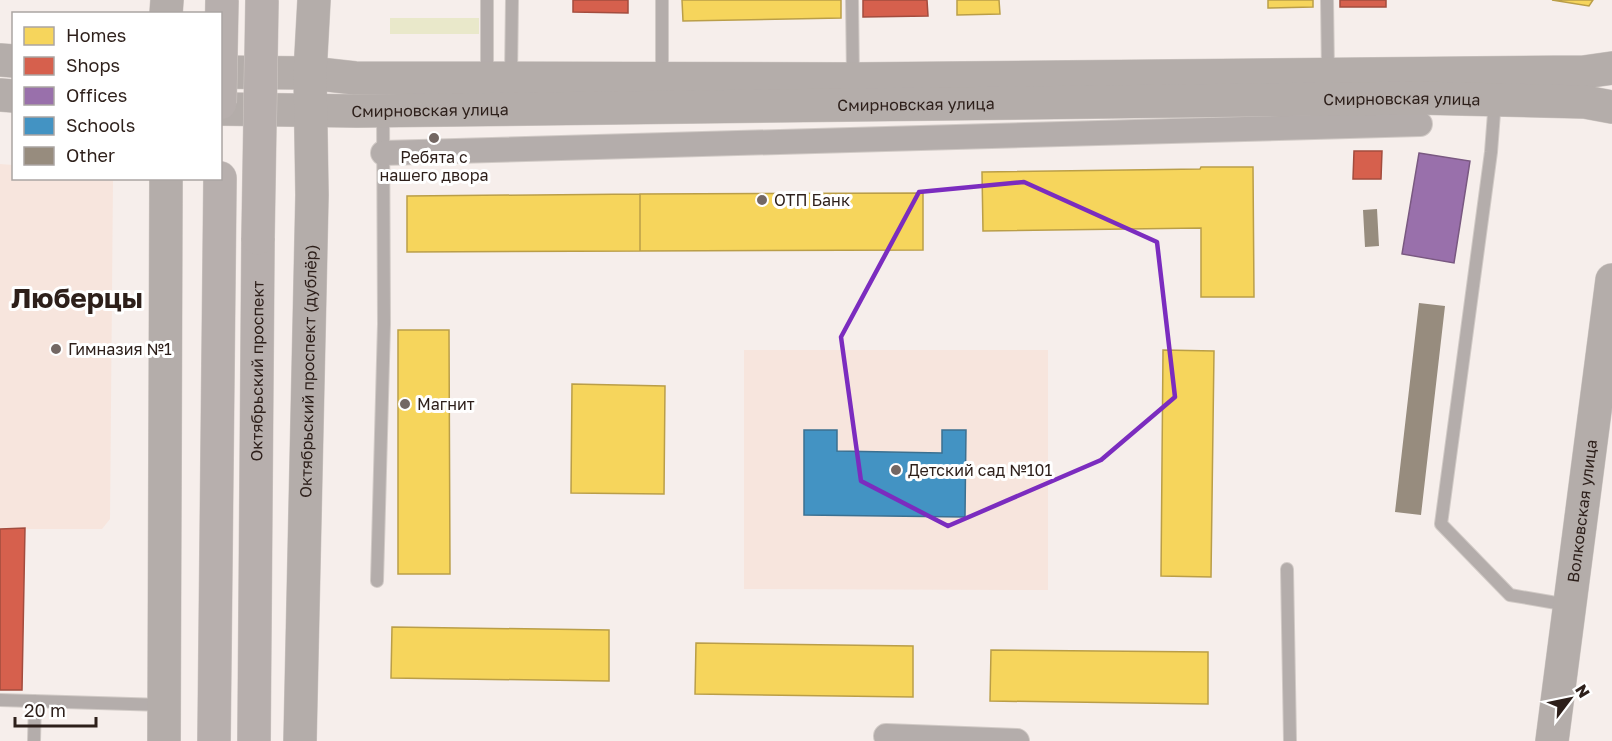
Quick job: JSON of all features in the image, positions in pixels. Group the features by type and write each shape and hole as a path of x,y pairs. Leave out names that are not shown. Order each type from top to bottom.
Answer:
{"main road":[{"name":"Октябрьский проспект","path":"254,741 262,0"},
{"name":"Октябрьский проспект (дублёр)","path":"300,741 312,195 311,59 314,0"},
{"name":"Смирновская улица","path":"222,72 311,59 430,78 853,79 1584,72 1612,68"},
{"path":"1612,73 1608,83 1612,105"},
{"name":"Смирновская улица","path":"222,109 383,110 1495,99 1612,105"},
{"path":"164,741 166,180"},
{"path":"214,741 220,180"},
{"name":"Волковская улица","path":"1552,741 1608,333 1612,280"}],"street":[{"path":"383,153 1420,124"},
{"path":"886,738 1017,741"}],"lane":[{"path":"487,0 499,78"},
{"path":"499,78 512,0"},
{"path":"662,0 662,79"},
{"path":"852,0 853,79"},
{"path":"1327,0 1328,74"},
{"path":"1495,99 1491,152 1441,524 1510,595 1570,606"},
{"path":"377,580 384,324 383,110"},
{"path":"1287,569 1290,741"},
{"path":"0,700 164,705"},
{"path":"34,741 35,701"}],"highlighted area":[{"path":"1024,182 1157,242 1175,397 1101,460 948,526 861,481 841,337 919,192"}],"shaded area":[{"name":"Гимназия №1","path":"0,164 12,165 12,180 113,180 110,519 102,529 0,529"},
{"name":"Детский сад №101","path":"744,350 1048,350 1048,590 744,589"}],"green space":[{"path":"390,18 479,18 479,34 390,34"}],"building: Homes":[{"path":"682,0 841,0 841,18 683,21"},
{"path":"957,0 999,0 1000,14 957,15"},
{"path":"1268,0 1313,0 1313,7 1268,8"},
{"path":"1552,0 1593,0 1589,6"},
{"path":"1201,167 1253,167 1254,297 1201,297 1201,228 983,231 982,172 1200,169"},
{"path":"923,193 923,250 640,251 640,194"},
{"path":"640,194 640,251 407,252 407,196"},
{"path":"398,330 449,330 450,574 398,574"},
{"path":"1163,350 1214,351 1211,577 1161,576"},
{"path":"572,384 665,386 664,494 571,493"},
{"path":"392,627 609,630 609,681 391,678"},
{"path":"696,643 913,646 913,697 695,694"},
{"path":"991,650 1208,652 1208,704 990,701"}],"building: Shops":[{"path":"573,0 628,0 628,13 573,12"},
{"path":"863,0 927,0 928,16 863,17"},
{"path":"1340,0 1386,0 1386,7 1340,7"},
{"path":"1354,151 1382,151 1381,179 1353,179"},
{"path":"25,528 22,690 0,690 0,529"}],"building: Offices":[{"path":"1419,153 1470,161 1454,263 1402,254"}],"building: Schools":[{"path":"804,430 837,430 837,451 942,453 942,430 966,430 965,517 804,515"}],"building: Other":[{"path":"1377,209 1379,246 1365,247 1363,210"},
{"path":"1419,303 1445,306 1421,515 1395,512"}],"place":[{"name":"Ребята с нашего двора","path":"434,138"},
{"name":"ОТП Банк","path":"762,200"},
{"name":"Гимназия №1","path":"56,349"},
{"name":"Магнит","path":"405,404"},
{"name":"Детский сад №101","path":"896,470"}],"district":[{"name":"Люберцы","path":"77,297"}]}
